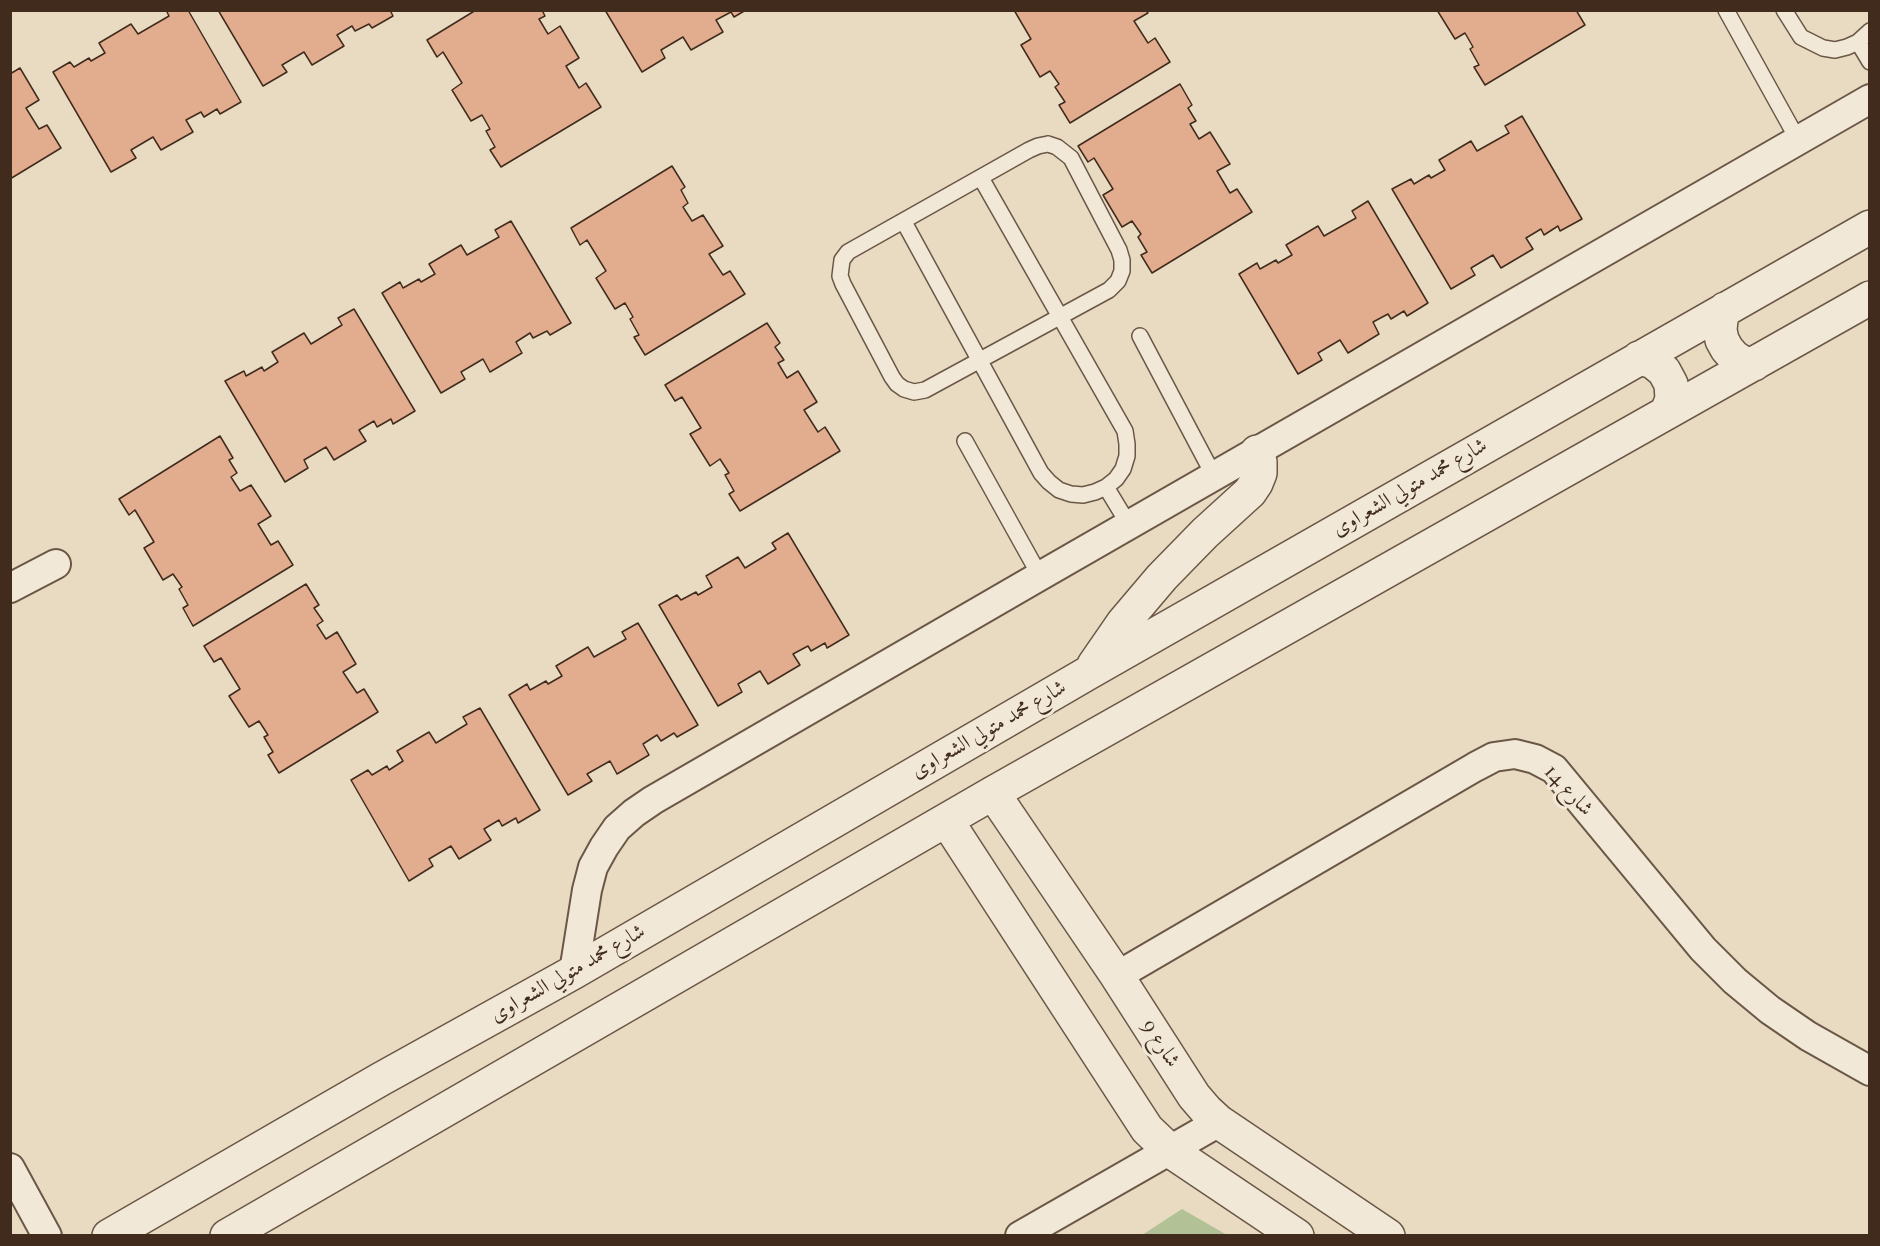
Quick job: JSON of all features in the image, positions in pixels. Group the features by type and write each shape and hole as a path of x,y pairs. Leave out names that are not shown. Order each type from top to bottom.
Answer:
{"street":[{"path":"574,972 587,890 593,867 617,828 634,813 673,788 1869,99"},
{"name":"شارع محمد متولي الشعراوى","path":"109,1236 381,1079 574,972 1088,673 1869,227"},
{"path":"227,1236 993,794 1869,298"},
{"path":"1725,309 1720,330 1726,349 1743,363 1754,364"},
{"path":"1639,358 1653,362 1664,371 1671,384 1672,399 1667,412"},
{"path":"1088,673 1123,623 1162,577 1204,532 1250,492 1260,473 1257,452"},
{"path":"10,588 56,564"},
{"name":"شارع 14","path":"1117,976 1475,767 1494,757 1515,754 1535,759 1554,769 1703,949 1735,981 1770,1010 1808,1036 1869,1071"},
{"name":"شارع 9","path":"993,794 1117,976 1194,1096 1206,1110 1219,1122 1388,1236"},
{"path":"947,821 1138,1116 1158,1140 1169,1150 1297,1236"},
{"path":"1020,1236 1219,1122"},
{"path":"10,1168 47,1236"}],"lane":[{"path":"1726,10 1798,140"},
{"path":"1784,10 1793,28 1801,37 1823,48 1835,50 1847,47 1858,42 1869,31"},
{"path":"1858,42 1869,62"},
{"path":"1048,144 1065,152 1071,158 1119,250 1122,271 1118,281 1109,290 980,361 925,390 914,392 904,389 892,377 843,284 840,276 842,260 848,252 981,178 1038,146 1048,144"},
{"path":"904,222 1041,473 1059,490 1083,495 1106,487 1119,474 1127,456 1128,444 1125,431 981,178"},
{"path":"1140,336 1214,476"},
{"path":"965,441 1040,576"},
{"path":"1106,487 1129,525"}],"green space":[{"path":"1182,1209 1227,1235 1142,1235"}],"building":[{"path":"166,10 188,10 241,102 220,114 217,109 204,117 201,112 186,120 193,132 161,150 153,137 131,150 136,158 111,172 53,72 70,62 74,67 89,58 91,61 105,53 99,43 131,24 138,34 169,16"},
{"path":"218,10 390,10 393,16 372,28 369,24 355,31 352,26 337,35 344,46 312,65 304,52 282,65 287,72 263,86"},
{"path":"476,10 542,10 545,16 539,19 548,34 560,26 579,58 566,66 579,88 586,83 601,107 501,167 490,150 495,147 486,131 490,129 482,115 471,121 452,90 462,83 443,52 437,57 427,40"},
{"path":"605,10 746,10 734,17 731,12 716,20 723,32 691,50 683,37 661,50 665,58 642,72"},
{"path":"1014,10 1146,10 1148,13 1134,21 1148,43 1155,38 1170,62 1070,123 1059,105 1065,102 1055,87 1059,84 1050,71 1040,77 1021,45 1031,39"},
{"path":"1437,10 1576,10 1585,25 1485,85 1474,67 1479,65 1470,49 1473,47 1465,33 1455,39"},
{"path":"20,68 39,100 26,108 39,129 47,125 61,148 10,179 10,74"},
{"path":"1180,84 1192,105 1188,108 1196,121 1190,124 1199,139 1210,132 1230,164 1217,171 1230,193 1237,189 1252,212 1152,273 1141,255 1147,252 1138,237 1141,234 1132,221 1122,227 1103,195 1113,189 1094,158 1088,162 1078,146"},
{"path":"1522,116 1582,219 1560,231 1558,226 1544,235 1541,229 1526,238 1533,249 1501,268 1493,255 1471,268 1475,275 1451,289 1392,189 1411,179 1414,184 1429,175 1431,178 1445,170 1439,160 1471,141 1477,151 1509,133 1505,126"},
{"path":"672,166 685,187 681,190 688,203 683,207 692,221 703,215 723,246 709,254 723,275 730,271 745,294 645,355 634,337 639,335 630,319 633,317 625,303 615,309 596,278 606,271 587,240 580,245 571,228"},
{"path":"1368,201 1428,303 1407,316 1404,311 1391,319 1388,314 1373,322 1379,334 1348,353 1340,340 1318,353 1322,360 1298,374 1239,274 1257,263 1260,269 1276,260 1278,263 1292,255 1286,245 1318,226 1324,236 1356,218 1352,211"},
{"path":"511,221 571,323 550,335 547,331 533,338 530,333 516,342 522,353 490,372 483,359 461,372 465,379 441,393 382,293 400,282 403,288 419,279 421,282 435,274 429,264 461,245 467,255 499,237 495,230"},
{"path":"354,309 415,411 393,424 391,419 377,427 374,421 359,430 366,441 334,460 326,447 304,460 308,468 285,482 225,381 244,371 246,376 262,367 264,371 278,362 272,352 304,333 311,344 342,325 338,318"},
{"path":"767,323 780,343 775,347 784,360 778,363 787,378 798,371 817,402 804,410 818,432 825,427 840,451 740,511 729,494 734,491 725,475 729,473 720,459 710,466 690,434 701,428 682,397 675,401 665,385"},
{"path":"220,436 233,458 229,460 237,473 231,477 240,491 251,485 271,516 258,524 271,545 278,541 293,565 193,626 183,608 188,605 179,589 182,587 173,574 163,580 144,548 154,542 135,510 129,515 119,499"},
{"path":"788,533 849,635 827,648 825,643 811,651 808,646 793,654 800,665 768,684 760,671 738,684 742,692 718,706 659,605 677,595 681,600 696,592 698,595 712,587 706,576 738,557 745,568 776,549 772,543"},
{"path":"306,584 319,605 314,608 323,621 317,625 326,639 337,632 356,664 343,672 357,693 364,689 378,712 279,773 268,755 273,752 264,737 268,735 259,721 249,727 229,696 240,689 221,658 214,662 204,646"},
{"path":"638,623 698,725 677,737 674,733 661,741 657,735 643,744 649,755 617,774 610,761 587,774 592,781 568,795 509,695 527,684 530,690 546,681 548,684 562,676 556,666 588,647 594,657 626,639 622,632"},
{"path":"480,708 540,810 518,823 516,818 502,826 499,820 484,829 491,840 459,859 451,846 429,859 433,866 409,881 351,780 368,770 372,775 387,766 389,770 403,761 397,751 429,732 436,743 467,724 463,717"}]}
